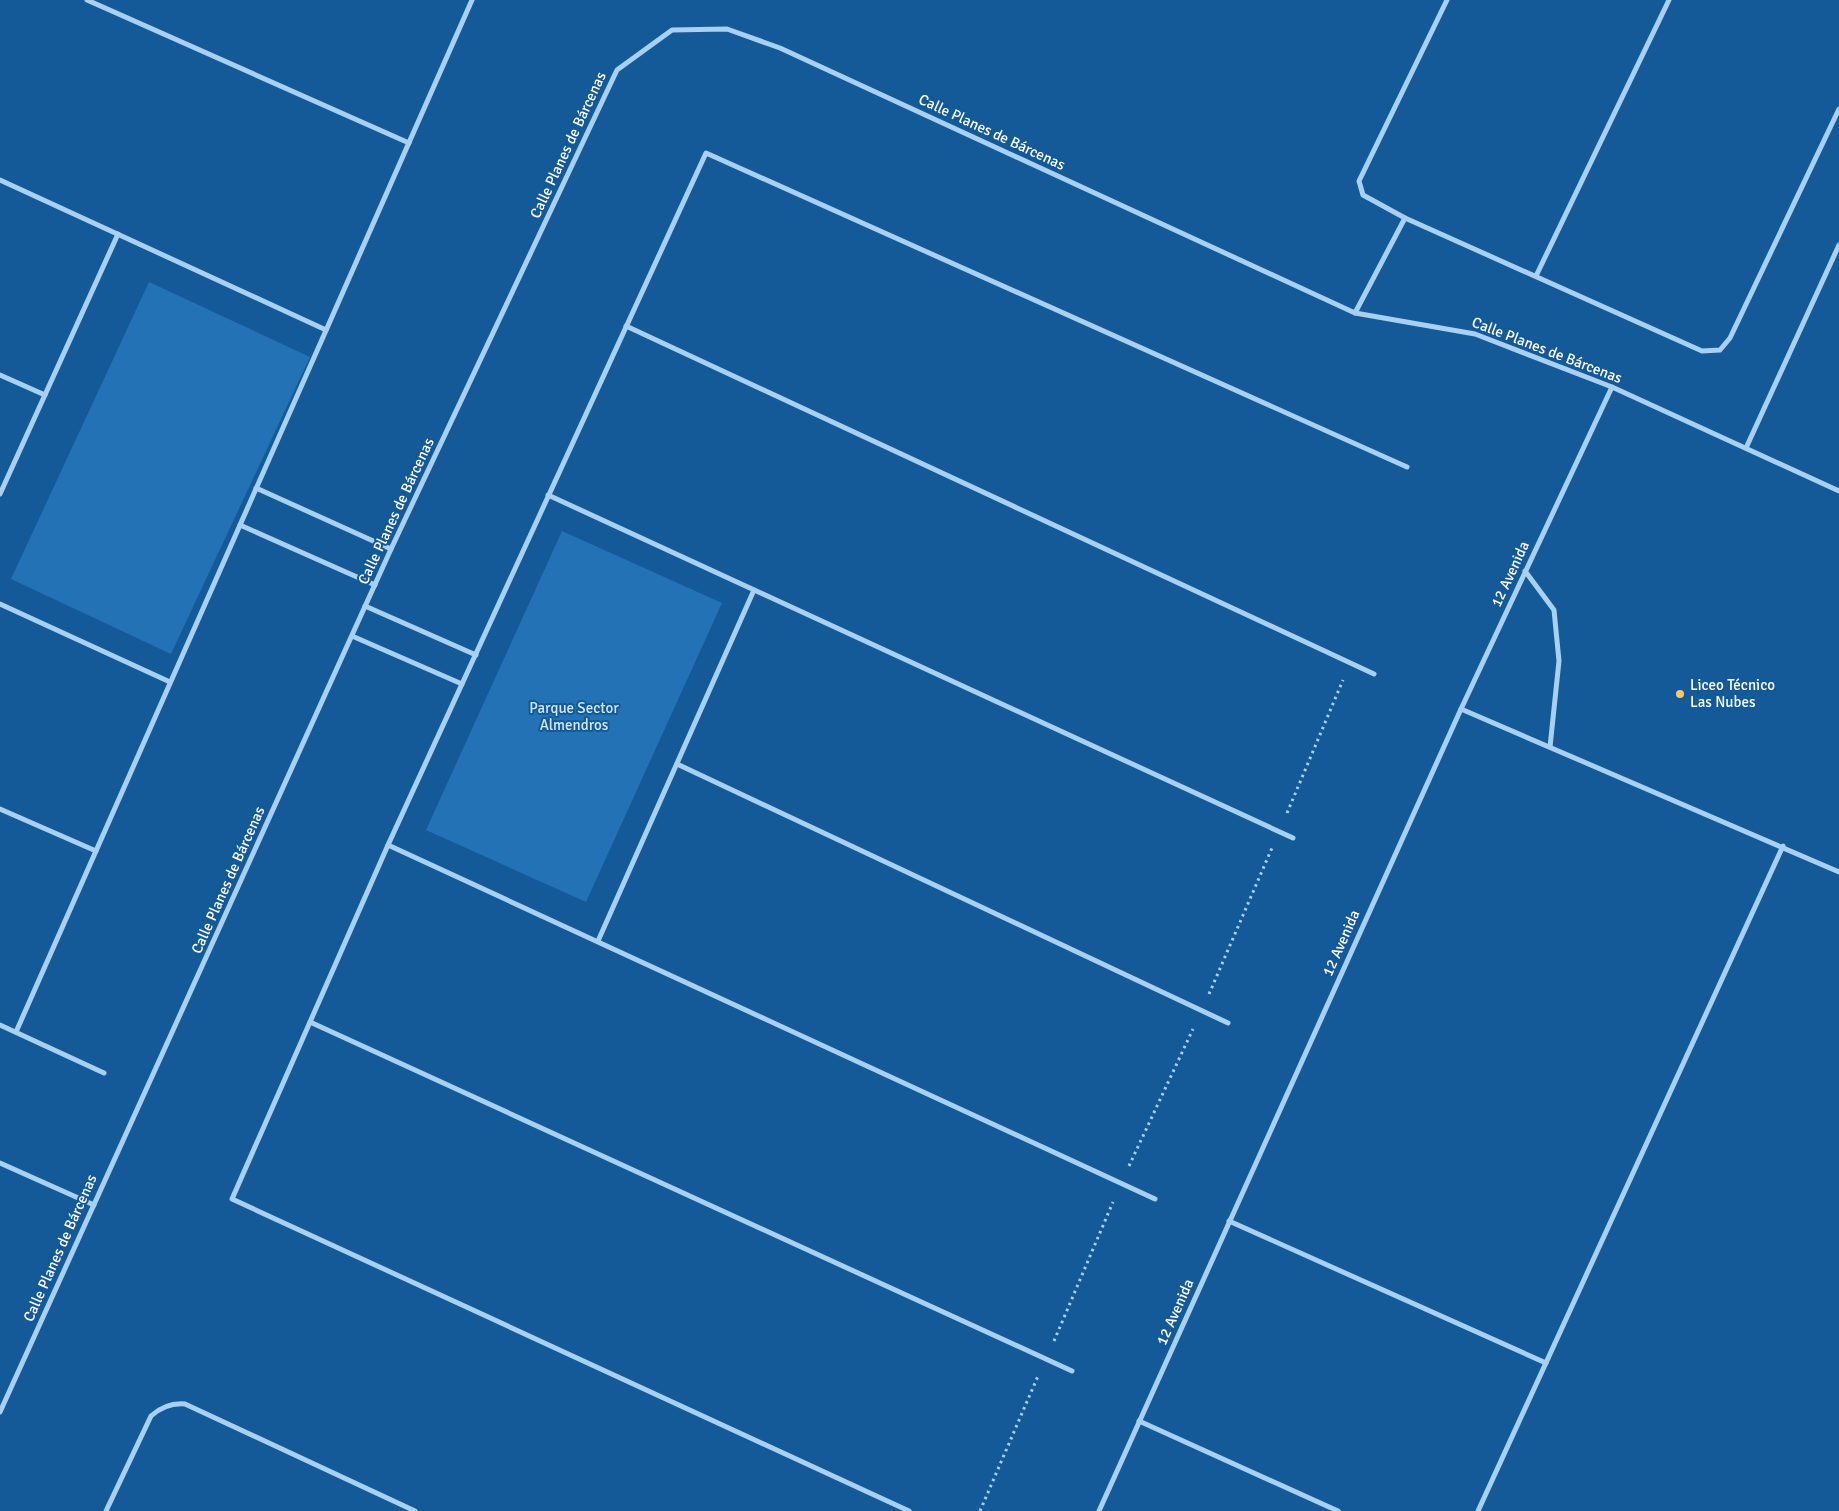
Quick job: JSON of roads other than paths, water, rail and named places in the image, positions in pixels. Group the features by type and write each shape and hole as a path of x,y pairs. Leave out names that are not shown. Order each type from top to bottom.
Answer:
{"street":[{"path":"87,0 409,143"},
{"path":"16,1032 472,0"},
{"path":"1447,0 1359,181 1363,195 1405,218 1702,351 1720,350 1730,338 1839,109"},
{"path":"1536,276 1668,0"},
{"name":"Calle Planes de Bárcenas","path":"0,1412 391,549 617,70 672,30 727,29 780,48 1355,313 1474,334 1612,387 1839,491"},
{"path":"909,1511 232,1199 388,845 706,153 1407,467"},
{"path":"0,180 326,330"},
{"path":"1355,313 1405,218"},
{"path":"0,494 118,234"},
{"path":"1746,448 1839,245"},
{"path":"626,326 1374,674"},
{"path":"0,375 45,395"},
{"name":"12 Avenida","path":"1099,1511 1461,709 1612,387"},
{"path":"256,488 391,549"},
{"path":"548,495 1293,838"},
{"path":"240,525 375,586"},
{"path":"1526,571 1554,610 1559,661 1550,747"},
{"path":"598,941 754,590"},
{"path":"0,604 170,682"},
{"path":"365,606 476,655"},
{"path":"352,636 462,684"},
{"path":"1461,709 1783,846 1839,872"},
{"path":"677,764 1228,1023"},
{"path":"0,809 96,851"},
{"path":"388,845 1156,1199"},
{"path":"1478,1511 1783,846"},
{"path":"310,1022 1072,1371"},
{"path":"0,1025 104,1073"},
{"path":"0,1163 94,1205"},
{"path":"1229,1221 1546,1363"},
{"path":"106,1511 151,1416 163,1407 178,1404 185,1404 415,1511"},
{"path":"1139,1421 1338,1511"}],"place":[{"name":"Liceo Técnico Las Nubes","path":"1680,694"}],"park label":[{"name":"Parque Sector Almendros","path":"574,716"}]}
